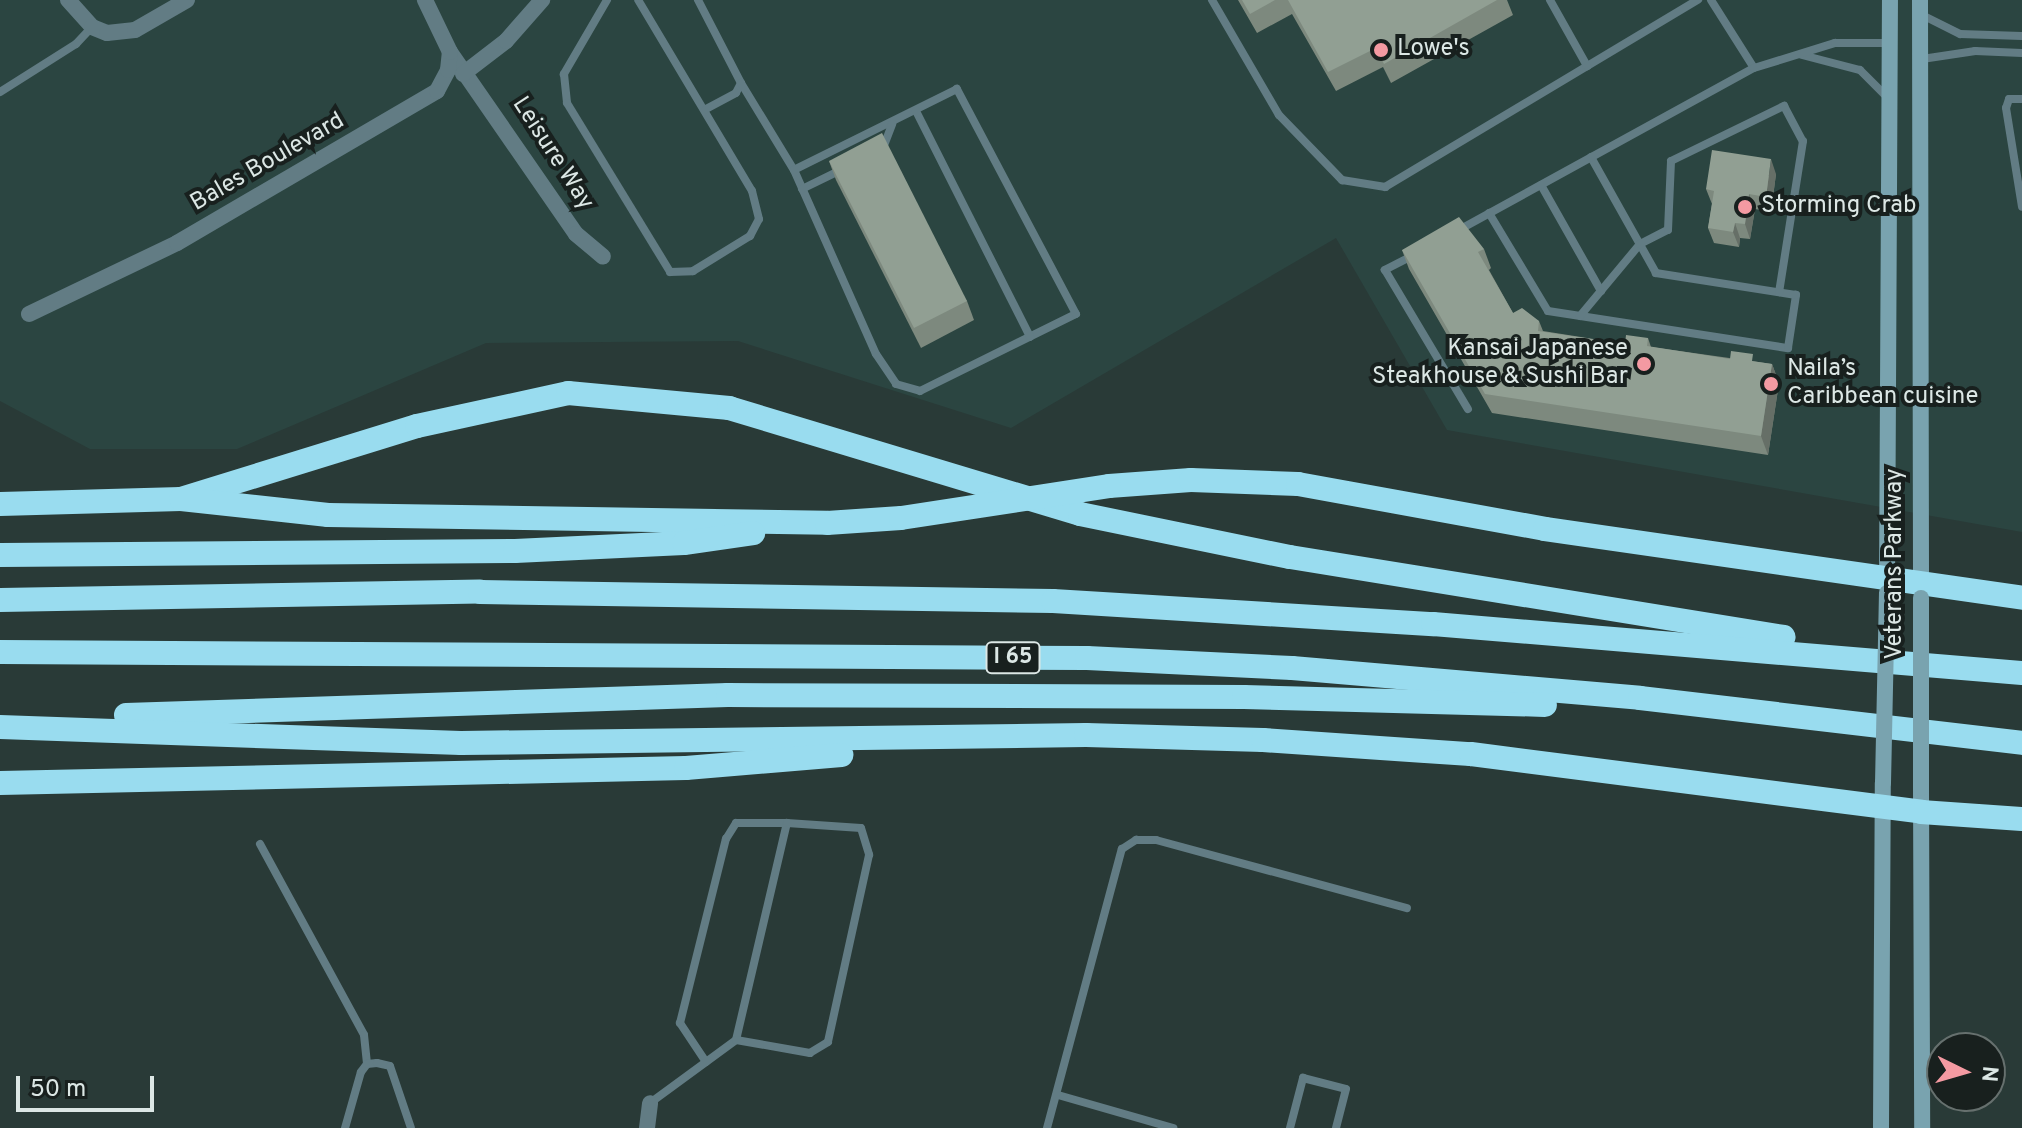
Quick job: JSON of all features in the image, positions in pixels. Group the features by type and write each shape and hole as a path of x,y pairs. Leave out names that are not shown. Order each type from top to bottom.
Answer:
{"highway":[{"path":"181,499 417,426 568,393 700,405 729,408 1080,514 1290,557 1971,668"},
{"path":"0,555 515,551 684,543 827,523 901,518 1109,486 1191,480 1298,484 1545,529 1887,585 2022,598"},
{"path":"0,504 181,499 328,515 827,523"},
{"path":"0,600 480,592 1053,601 1433,624 2022,673"},
{"name":"I 65","path":"0,652 1087,658 1292,668 1740,710 2022,743"},
{"path":"0,719 728,695 1244,697 1740,710"},
{"path":"0,727 461,743 1086,735 1471,754 1884,795 2022,819"},
{"path":"0,783 686,768 1086,735"}],"main road":[{"name":"Veterans Parkway","path":"1881,1128 1890,0"},
{"name":"Veterans Parkway","path":"1920,7 1922,1128"}],"street":[{"path":"68,0 92,27 107,33 135,30 187,0"},
{"path":"425,0 450,52"},
{"path":"463,74 506,41 542,0"},
{"name":"Leisure Way","path":"450,52 463,74 492,106 576,234 603,257"},
{"name":"Bales Boulevard","path":"29,314 177,243 403,113 437,91 448,70 450,52"},
{"path":"647,1128 650,1103"}],"lane":[{"path":"607,0 564,74 567,103 670,272 693,271 750,236 759,219 752,191 706,109 638,0"},
{"path":"698,0 741,83 794,170 876,354 896,384 920,391 1076,314 957,89 892,124 794,170"},
{"path":"1212,0 1279,115 1342,180 1385,187 1698,0"},
{"path":"1550,0 1587,66"},
{"path":"1711,0 1754,68"},
{"path":"1920,7 1960,34 2022,36"},
{"path":"0,92 76,44 92,27"},
{"path":"1450,235 1754,68 1835,43 1890,43"},
{"path":"1922,59 1975,51 2022,53"},
{"path":"1801,55 1860,70 1891,102"},
{"path":"706,109 736,93 741,83"},
{"path":"2022,99 2009,99 2006,108 2022,207"},
{"path":"1580,316 1640,244 1668,230 1671,161 1784,106 1803,141 1779,292"},
{"path":"916,111 1030,337"},
{"path":"868,156 888,145 892,124"},
{"path":"1489,213 1548,311 1788,348 1796,295 1656,273 1591,157"},
{"path":"802,189 851,165"},
{"path":"1541,185 1601,291"},
{"path":"1424,249 1385,270 1468,409"},
{"path":"706,1062 680,1023 726,839 736,823 861,828 869,855 828,1042 810,1053 736,1040"},
{"path":"650,1103 736,1040 787,823"},
{"path":"1047,1128 1122,849 1136,840 1156,840 1407,908"},
{"path":"260,844 364,1035 367,1064 345,1128"},
{"path":"367,1064 390,1066 411,1128"},
{"path":"1290,1128 1303,1078 1346,1089 1336,1128"},
{"path":"1058,1095 1173,1128"}],"shaded area":[{"path":"0,0 2022,0 2022,532 1447,430 1336,238 1011,428 738,341 486,343 237,449 90,449 0,401"}],"building":[{"path":"1242,0 1275,0 1250,14"},
{"name":"Lowe's","path":"1288,0 1497,0 1384,64 1376,48 1328,72"},
{"path":"882,133 967,301 914,328 829,161"},
{"name":"Storming Crab","path":"1712,150 1771,159 1766,197 1749,194 1745,224 1735,223 1733,232 1708,228 1714,191 1706,189"},
{"path":"1459,217 1484,249 1478,252 1513,313 1522,308 1539,321 1538,331 1625,344 1626,335 1648,338 1647,346 1730,359 1731,351 1753,354 1752,361 1772,364 1761,436 1485,394 1402,250"}],"place":[{"name":"Lowe's","path":"1381,50"},
{"name":"Storming Crab","path":"1745,207"},
{"name":"Kansai Japanese Steakhouse & Sushi Bar","path":"1644,364"},
{"name":"Naila’s Caribbean cuisine","path":"1771,384"}]}
